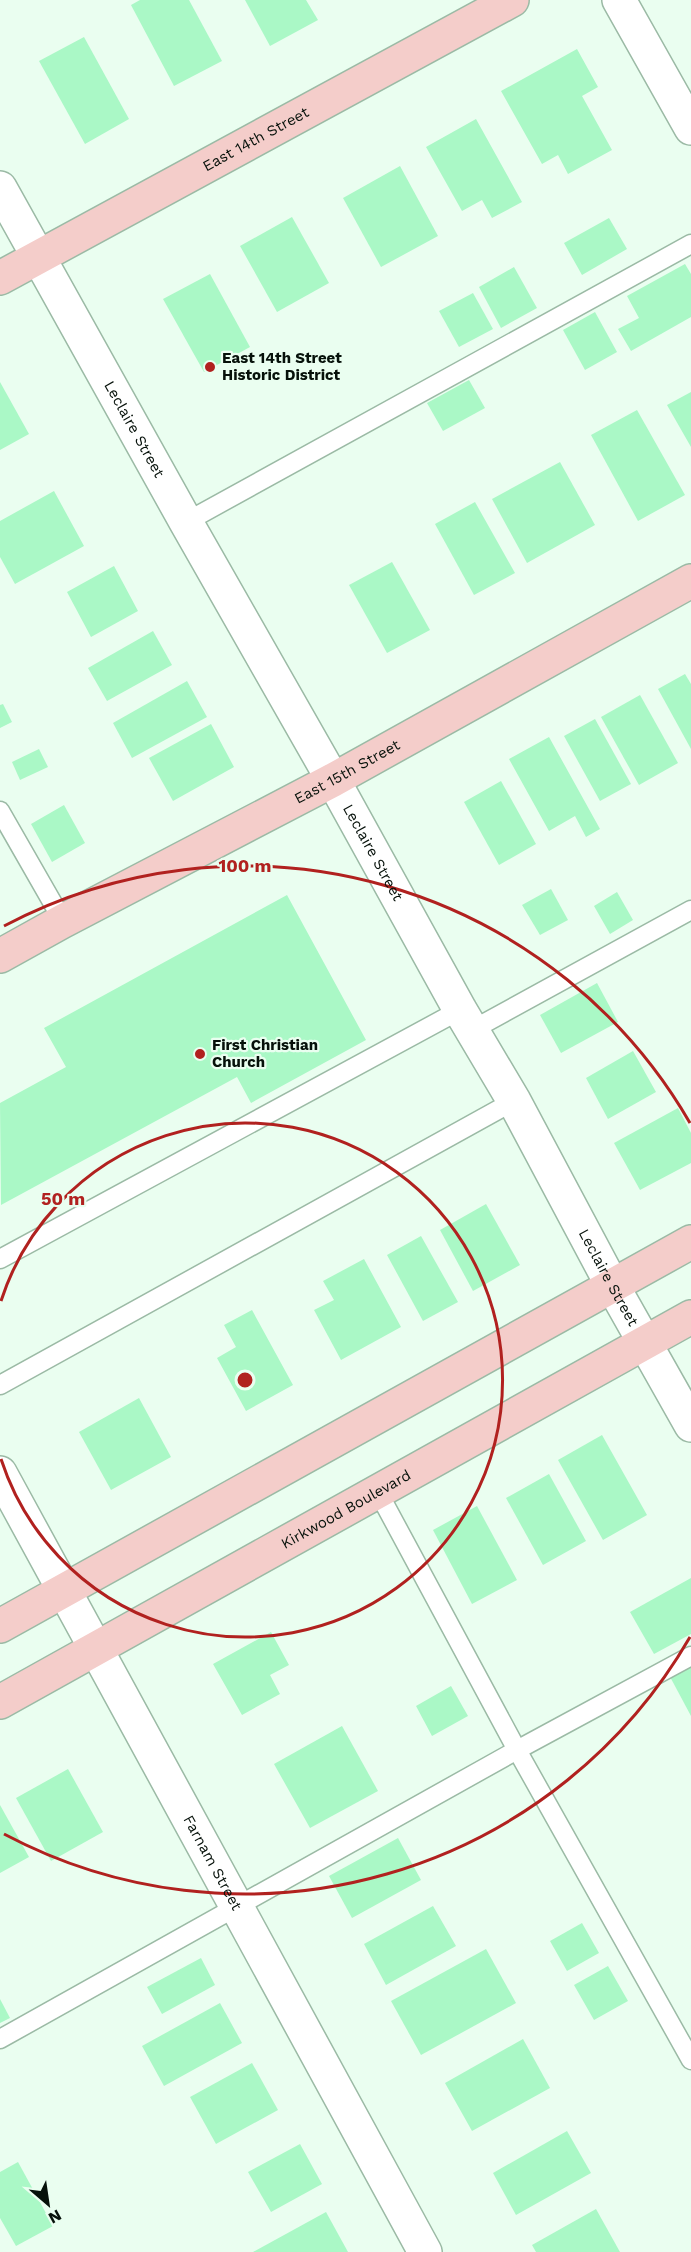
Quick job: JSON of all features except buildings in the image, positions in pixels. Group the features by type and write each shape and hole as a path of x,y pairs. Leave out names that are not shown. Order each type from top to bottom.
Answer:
{"street":[{"name":"East 14th Street","path":"0,278 512,0"},
{"path":"619,0 691,128"},
{"name":"Leclaire Street","path":"0,188 466,1020 514,1101 612,1285 691,1425"},
{"name":"East 15th Street","path":"0,956 333,780 691,581"},
{"path":"0,1626 691,1242"},
{"name":"Kirkwood Boulevard","path":"0,1702 691,1317"},
{"name":"Farnam Street","path":"0,1473 425,2252"}],"lane":[{"path":"186,522 691,244"},
{"path":"0,811 63,921"},
{"path":"0,1259 466,1020 691,909"},
{"path":"0,1385 514,1101"},
{"path":"378,1492 517,1750 691,2060"},
{"path":"0,2039 517,1750 691,1656"}],"place":[{"name":"East 14th Street Historic District","path":"210,367"},
{"name":"First Christian Church","path":"200,1054"}]}
